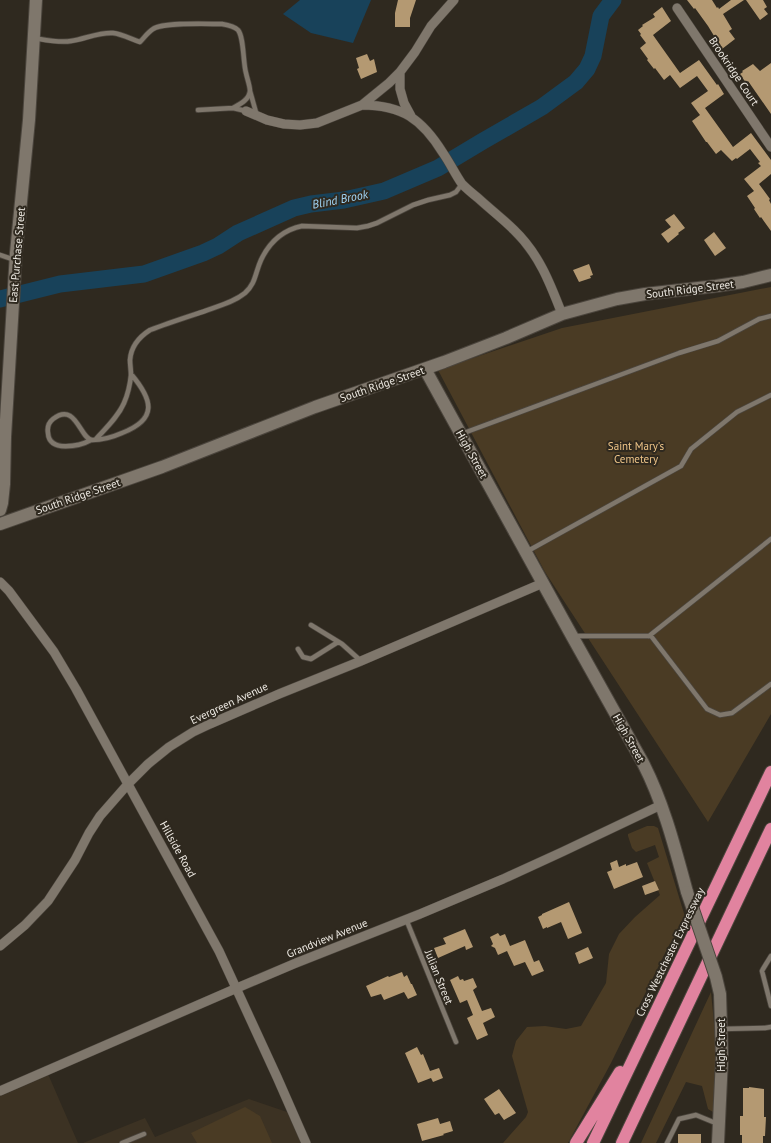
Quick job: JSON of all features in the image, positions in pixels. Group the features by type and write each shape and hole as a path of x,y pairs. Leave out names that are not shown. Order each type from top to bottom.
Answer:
{"highway":[{"name":"Cross Westchester Expressway","path":"593,1143 771,772"},
{"path":"622,1142 771,829"},
{"path":"576,1143 653,1018"}],"street":[{"name":"East Purchase Street","path":"0,510 4,484 15,260 29,120 36,0"},
{"path":"246,111 267,120 284,124 300,125 317,123 362,105 400,72 415,52 431,26 454,0"},
{"name":"Brookridge Court","path":"677,8 771,147"},
{"path":"400,72 400,89 404,102 411,116 431,135 462,184 516,231 528,245 542,265 562,314"},
{"path":"362,105 377,105 394,109 411,116"},
{"name":"South Ridge Street","path":"0,524 162,467 315,407 425,369 506,338 562,314 617,299 645,294 736,283 771,275"},
{"name":"High Street","path":"425,369 652,780 667,821 687,892 716,977 720,994 722,1058 718,1143"},
{"name":"Hillside Road","path":"0,582 9,591 54,652 76,689 220,951 306,1143"},
{"name":"Evergreen Avenue","path":"0,946 25,925 48,901 75,860 100,816 128,784 169,747 193,732 210,724 543,583"},
{"name":"Grandview Avenue","path":"2,1088 296,963 503,879 661,805"}],"lane":[{"path":"34,38 50,41 70,41 112,33 140,42 153,29 160,26 222,24 235,27 240,31 242,39 245,71 257,116"},
{"path":"233,108 241,104 247,98 250,90"},
{"path":"198,110 233,108 246,111"},
{"path":"131,374 136,379 148,401 149,411 147,417 133,429 103,439 93,439 87,437 72,417 62,415 57,416 48,426 48,436 51,442 57,446 65,447 87,442 93,439 114,419 121,409 128,394 131,374 130,360 134,345 143,335 159,326 240,297 254,282 261,260 270,245 288,230 310,226 357,228 368,226 413,205 428,200 450,196 456,192 462,184"},
{"path":"0,255 15,260"},
{"path":"461,434 679,353 718,341 759,318 771,316"},
{"path":"526,552 681,466 691,449 737,412 771,395"},
{"path":"648,636 771,539"},
{"path":"311,625 338,642 360,661"},
{"path":"572,636 652,636 707,709 720,715 732,713 771,684"},
{"path":"298,649 303,657 310,659 338,642"},
{"name":"Julian Street","path":"406,919 456,1042"},
{"path":"771,956 762,971 771,1006"},
{"path":"721,1029 771,1027"},
{"path":"667,1143 679,1119 696,1115 718,1124"},
{"path":"122,1143 144,1134"}],"shaded area":[{"path":"48,1074 78,1143 0,1143 0,1095"},
{"path":"249,1099 290,1113 303,1143 83,1143 145,1118 155,1137"}],"green space":[{"name":"Saint Mary's Cemetery","path":"771,287 771,714 708,822 545,572 438,370 562,328"},
{"path":"647,826 654,826 658,828 686,920 668,947 611,1063 568,1143 503,1143 526,1117 528,1112 512,1056 516,1041 527,1027 545,1026 566,1029 581,1026 606,983 609,954 619,934 635,917 660,895 647,863 659,857 655,845 636,852 632,848 628,836 628,834"},
{"path":"711,992 716,1044 713,1112 708,1109 702,1086 686,1082 656,1143 641,1143"},
{"path":"245,1107 260,1116 272,1143 197,1143 191,1133"}],"water":[{"path":"300,0 371,0 353,43 311,33 283,14"}],"building":[{"path":"398,0 416,0 410,18 410,27 395,27 395,13"},
{"path":"687,0 712,0 719,9 731,0 744,0 723,14 732,29 729,31 735,39 722,49 708,26"},
{"path":"746,0 763,0 767,7 764,9 768,14 760,20"},
{"path":"662,7 671,21 653,35 680,73 699,60 724,94 705,108 733,147 751,133 771,160 771,174 759,184 770,199 771,231 761,217 760,218 747,196 754,191 744,179 761,166 758,163 760,162 750,149 732,161 721,150 716,154 692,121 700,115 691,103 708,91 697,76 680,88 670,75 664,80 647,60 648,59 640,48 646,43 638,30 643,26 642,25 655,17 653,14"},
{"path":"367,54 370,61 374,59 377,72 361,79 357,69 359,68 356,58"},
{"path":"771,63 771,114 748,81 746,83 740,74 753,64 760,71"},
{"path":"674,214 685,228 668,243 661,234 671,227 665,220"},
{"path":"714,232 726,248 715,256 704,240"},
{"path":"589,264 593,275 590,276 591,278 579,282 573,270"},
{"path":"617,860 619,867 637,862 643,877 614,889 607,872 612,870 610,863"},
{"path":"655,881 659,890 645,895 642,886"},
{"path":"569,902 582,933 568,939 561,922 543,929 538,917"},
{"path":"465,929 473,947 466,950 465,946 438,958 434,948 446,944 443,938"},
{"path":"498,933 500,936 505,934 510,946 525,940 534,962 539,960 544,971 532,976 525,962 514,966 507,951 498,955 495,948 491,946 493,944 490,937"},
{"path":"588,947 593,958 579,964 575,953"},
{"path":"402,972 404,977 407,975 417,995 408,999 404,992 384,1000 381,994 371,997 366,986 388,976 389,977"},
{"path":"458,976 460,980 463,979 464,981 473,978 477,987 473,990 482,1011 491,1008 495,1017 483,1023 488,1035 477,1040 467,1018 473,1015 467,1000 460,1003 450,980"},
{"path":"417,1047 421,1055 423,1054 430,1071 439,1068 443,1078 433,1082 431,1078 418,1083 405,1053"},
{"path":"749,1087 764,1089 764,1117 766,1117 763,1143 742,1143 742,1135 740,1135 740,1116 743,1116 743,1088"},
{"path":"499,1089 516,1113 504,1120 499,1113 495,1115 484,1099"},
{"path":"438,1118 440,1124 450,1121 453,1131 422,1141 417,1124"},
{"path":"678,1134 701,1134 701,1143 678,1143"}],"waterway":[{"name":"Blind Brook","path":"0,299 60,284 144,274 203,253 218,246 238,233 294,208 311,204 344,200 384,191 438,168 542,107 576,82 587,69 593,56 601,16 613,0"}]}
